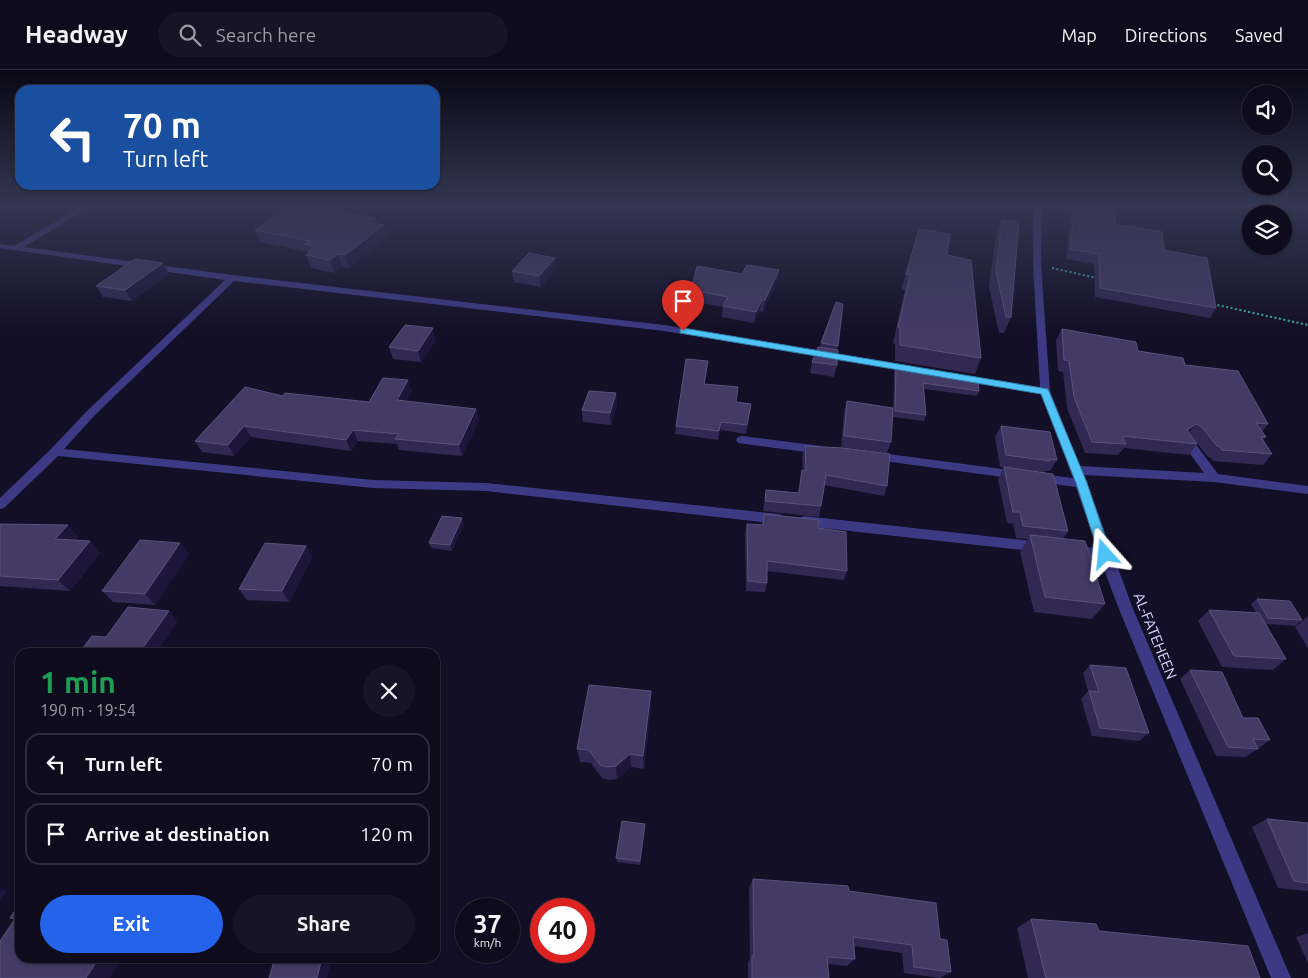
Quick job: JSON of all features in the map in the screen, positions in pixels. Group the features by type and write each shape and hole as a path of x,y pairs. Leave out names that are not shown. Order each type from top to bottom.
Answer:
{"street":[{"path":"11,247 232,278 664,328 918,370"},
{"name":"AL-FATEHEEN","path":"1037,247 1036,265 1045,392 1105,554 1280,978"},
{"path":"0,505 55,452 91,413 232,278"},
{"path":"957,377 1045,392"},
{"path":"742,440 829,451"},
{"path":"1187,441 1214,478"},
{"path":"55,452 373,484 486,487 1105,554"},
{"path":"858,455 1078,477 1214,478 1308,490"}],"path":[{"path":"1036,265 1105,280"},
{"path":"1212,304 1308,325"}],"building":[{"path":"313,247 355,247 345,255 338,254 330,260 306,255"},
{"path":"914,247 948,247 947,255 971,260 981,358 900,345 900,327 898,327 910,275 906,274"},
{"path":"999,247 1017,247 1011,317 1006,317 996,271"},
{"path":"1070,247 1164,247 1164,250 1207,258 1216,308 1100,288 1099,254 1070,249"},
{"path":"529,253 555,258 539,276 512,271"},
{"path":"135,259 163,263 125,290 96,286"},
{"path":"747,265 779,270 765,300 762,300 756,312 723,306 728,297 691,290 697,266 742,274"},
{"path":"836,302 843,304 838,346 821,343"},
{"path":"405,325 433,328 418,351 389,347"},
{"path":"1062,329 1136,342 1138,351 1183,358 1185,365 1238,371 1268,424 1256,423 1266,437 1261,437 1272,454 1222,450 1201,426 1196,424 1187,430 1197,444 1122,436 1126,444 1092,442 1074,397 1069,361 1064,360"},
{"path":"818,347 838,350 837,365 812,362"},
{"path":"686,359 708,361 704,384 738,387 736,402 751,404 747,425 721,422 719,431 676,426"},
{"path":"896,366 978,379 979,391 923,383 926,415 895,411"},
{"path":"383,378 408,380 397,400 476,409 459,445 395,439 399,434 353,430 346,440 244,426 228,445 195,441 245,387 283,396 285,393 369,402"},
{"path":"589,391 616,393 610,413 582,410"},
{"path":"847,401 893,408 891,442 844,436"},
{"path":"1001,426 1050,432 1057,460 1049,459 1050,461 1006,455"},
{"path":"805,446 843,448 890,454 887,486 826,475 821,506 765,501 766,490 799,493 802,470 806,471"},
{"path":"1004,467 1053,474 1068,531 1023,526 1020,512 1013,512"},
{"path":"764,514 819,520 818,528 846,532 847,571 767,561 767,583 748,581 747,524 763,525"},
{"path":"442,516 462,518 450,545 429,543"},
{"path":"0,524 68,525 55,539 90,541 58,580 0,576"},
{"path":"1030,535 1085,541 1105,604 1045,597"},
{"path":"140,540 180,543 145,594 102,591"},
{"path":"265,543 306,546 282,591 239,589"},
{"path":"1257,599 1290,601 1302,620 1268,618"},
{"path":"128,607 169,611 143,648 83,648 92,636 106,637"},
{"path":"1209,610 1259,613 1286,659 1234,656"},
{"path":"1090,665 1126,668 1149,733 1100,728 1089,691 1099,692"},
{"path":"1190,670 1222,672 1243,718 1258,718 1270,740 1253,739 1258,749 1228,747"},
{"path":"589,685 651,691 643,756 630,754 616,766 607,767 600,765 589,750 577,749"},
{"path":"1267,819 1308,823 1308,883 1294,881"},
{"path":"622,821 645,824 640,861 616,858"},
{"path":"753,879 848,886 849,891 936,903 940,939 947,940 951,972 914,967 912,945 853,937 855,959 827,957 829,978 752,978 752,956 754,956"},
{"path":"15,910 15,919 10,918"},
{"path":"15,919 15,963 96,963 86,978 0,978 0,941"},
{"path":"1031,919 1096,924 1099,931 1248,946 1260,978 1046,978"},
{"path":"274,963 321,963 317,978 269,978"}],"route":[{"path":"683,331 1045,392 1081,483 1105,554"}]}
